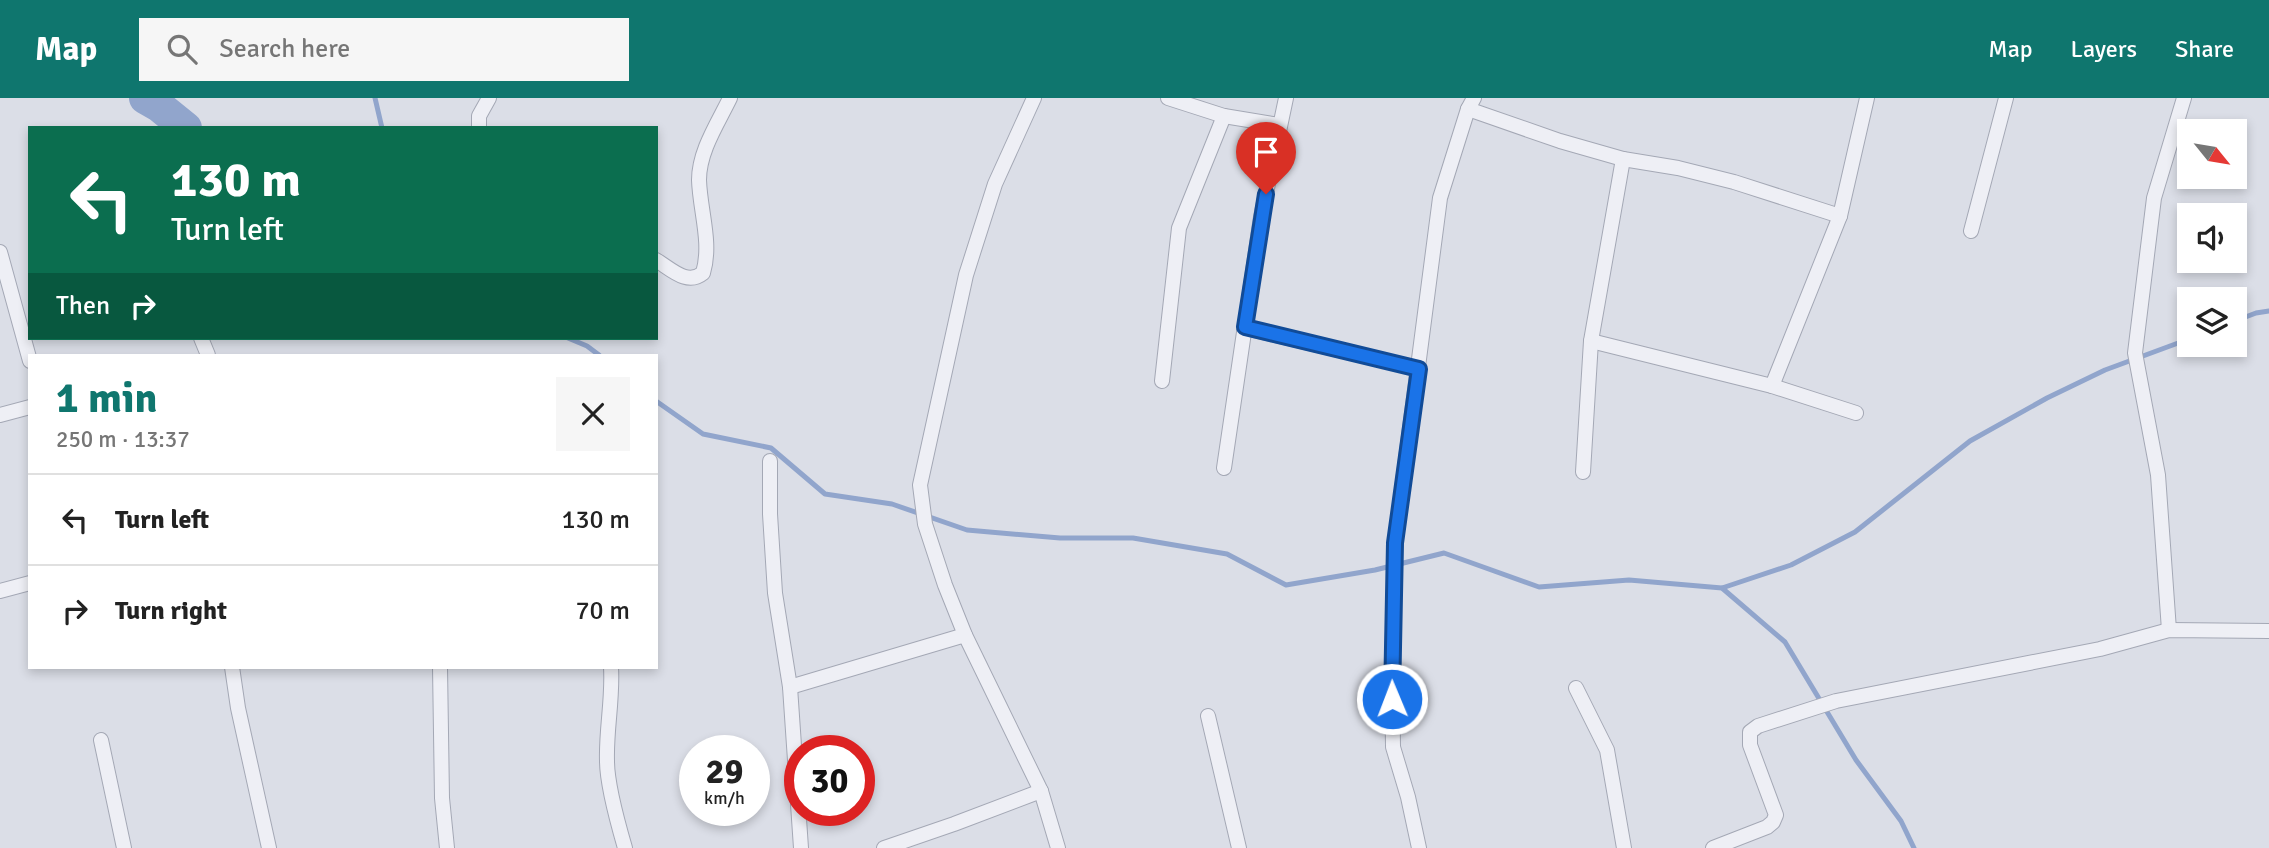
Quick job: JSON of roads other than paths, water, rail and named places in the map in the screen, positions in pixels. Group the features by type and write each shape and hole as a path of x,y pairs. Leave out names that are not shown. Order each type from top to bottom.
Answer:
{"street":[{"path":"479,126 479,116 489,98"},
{"path":"658,261 685,278 691,279 703,273 706,265 705,231 699,180 702,157 730,98"},
{"path":"1034,98 995,184 966,275 920,485 925,524 965,635 1041,791 1058,848"},
{"path":"1168,98 1224,116 1279,125"},
{"path":"1224,468 1261,217 1286,98"},
{"path":"1772,386 1840,216 1867,98"},
{"path":"1971,231 2006,98"},
{"path":"2169,630 2158,475 2135,353 2154,198 2184,98"},
{"path":"1419,848 1393,747 1395,543 1440,198 1471,103 1560,141 1623,159 1678,168 1734,182 1840,216"},
{"path":"1162,381 1180,228 1224,116"},
{"path":"1583,472 1591,341 1623,159"},
{"path":"0,252 28,354"},
{"path":"1245,327 1419,369"},
{"path":"1591,341 1772,386 1856,413"},
{"path":"0,415 28,408"},
{"path":"770,461 775,593 790,687 801,848"},
{"path":"0,591 28,584"},
{"path":"1713,848 1767,827 1776,815 1750,746 1750,732 1758,726 1836,701 2100,649 2169,630 2269,631"},
{"path":"790,687 965,635"},
{"path":"232,669 238,708 269,848"},
{"path":"440,669 442,798 447,848"},
{"path":"611,669 613,692 608,722 607,763 625,848"},
{"path":"1576,688 1607,750 1624,848"},
{"path":"1208,716 1239,848"},
{"path":"102,740 124,848"},
{"path":"884,848 1041,791"}],"waterway":[{"path":"145,98 184,126"},
{"path":"375,98 382,126"},
{"path":"2247,316 2269,311"},
{"path":"573,340 598,354"},
{"path":"1722,588 1791,565 1855,532 1970,441 2047,398 2105,370 2177,343"},
{"path":"658,402 703,434 771,448 825,494 892,504 967,530 1060,538 1133,538 1227,554 1286,585 1375,570 1444,553 1539,587 1629,580 1722,588 1785,642 1856,760 1901,821 1914,848"}]}
